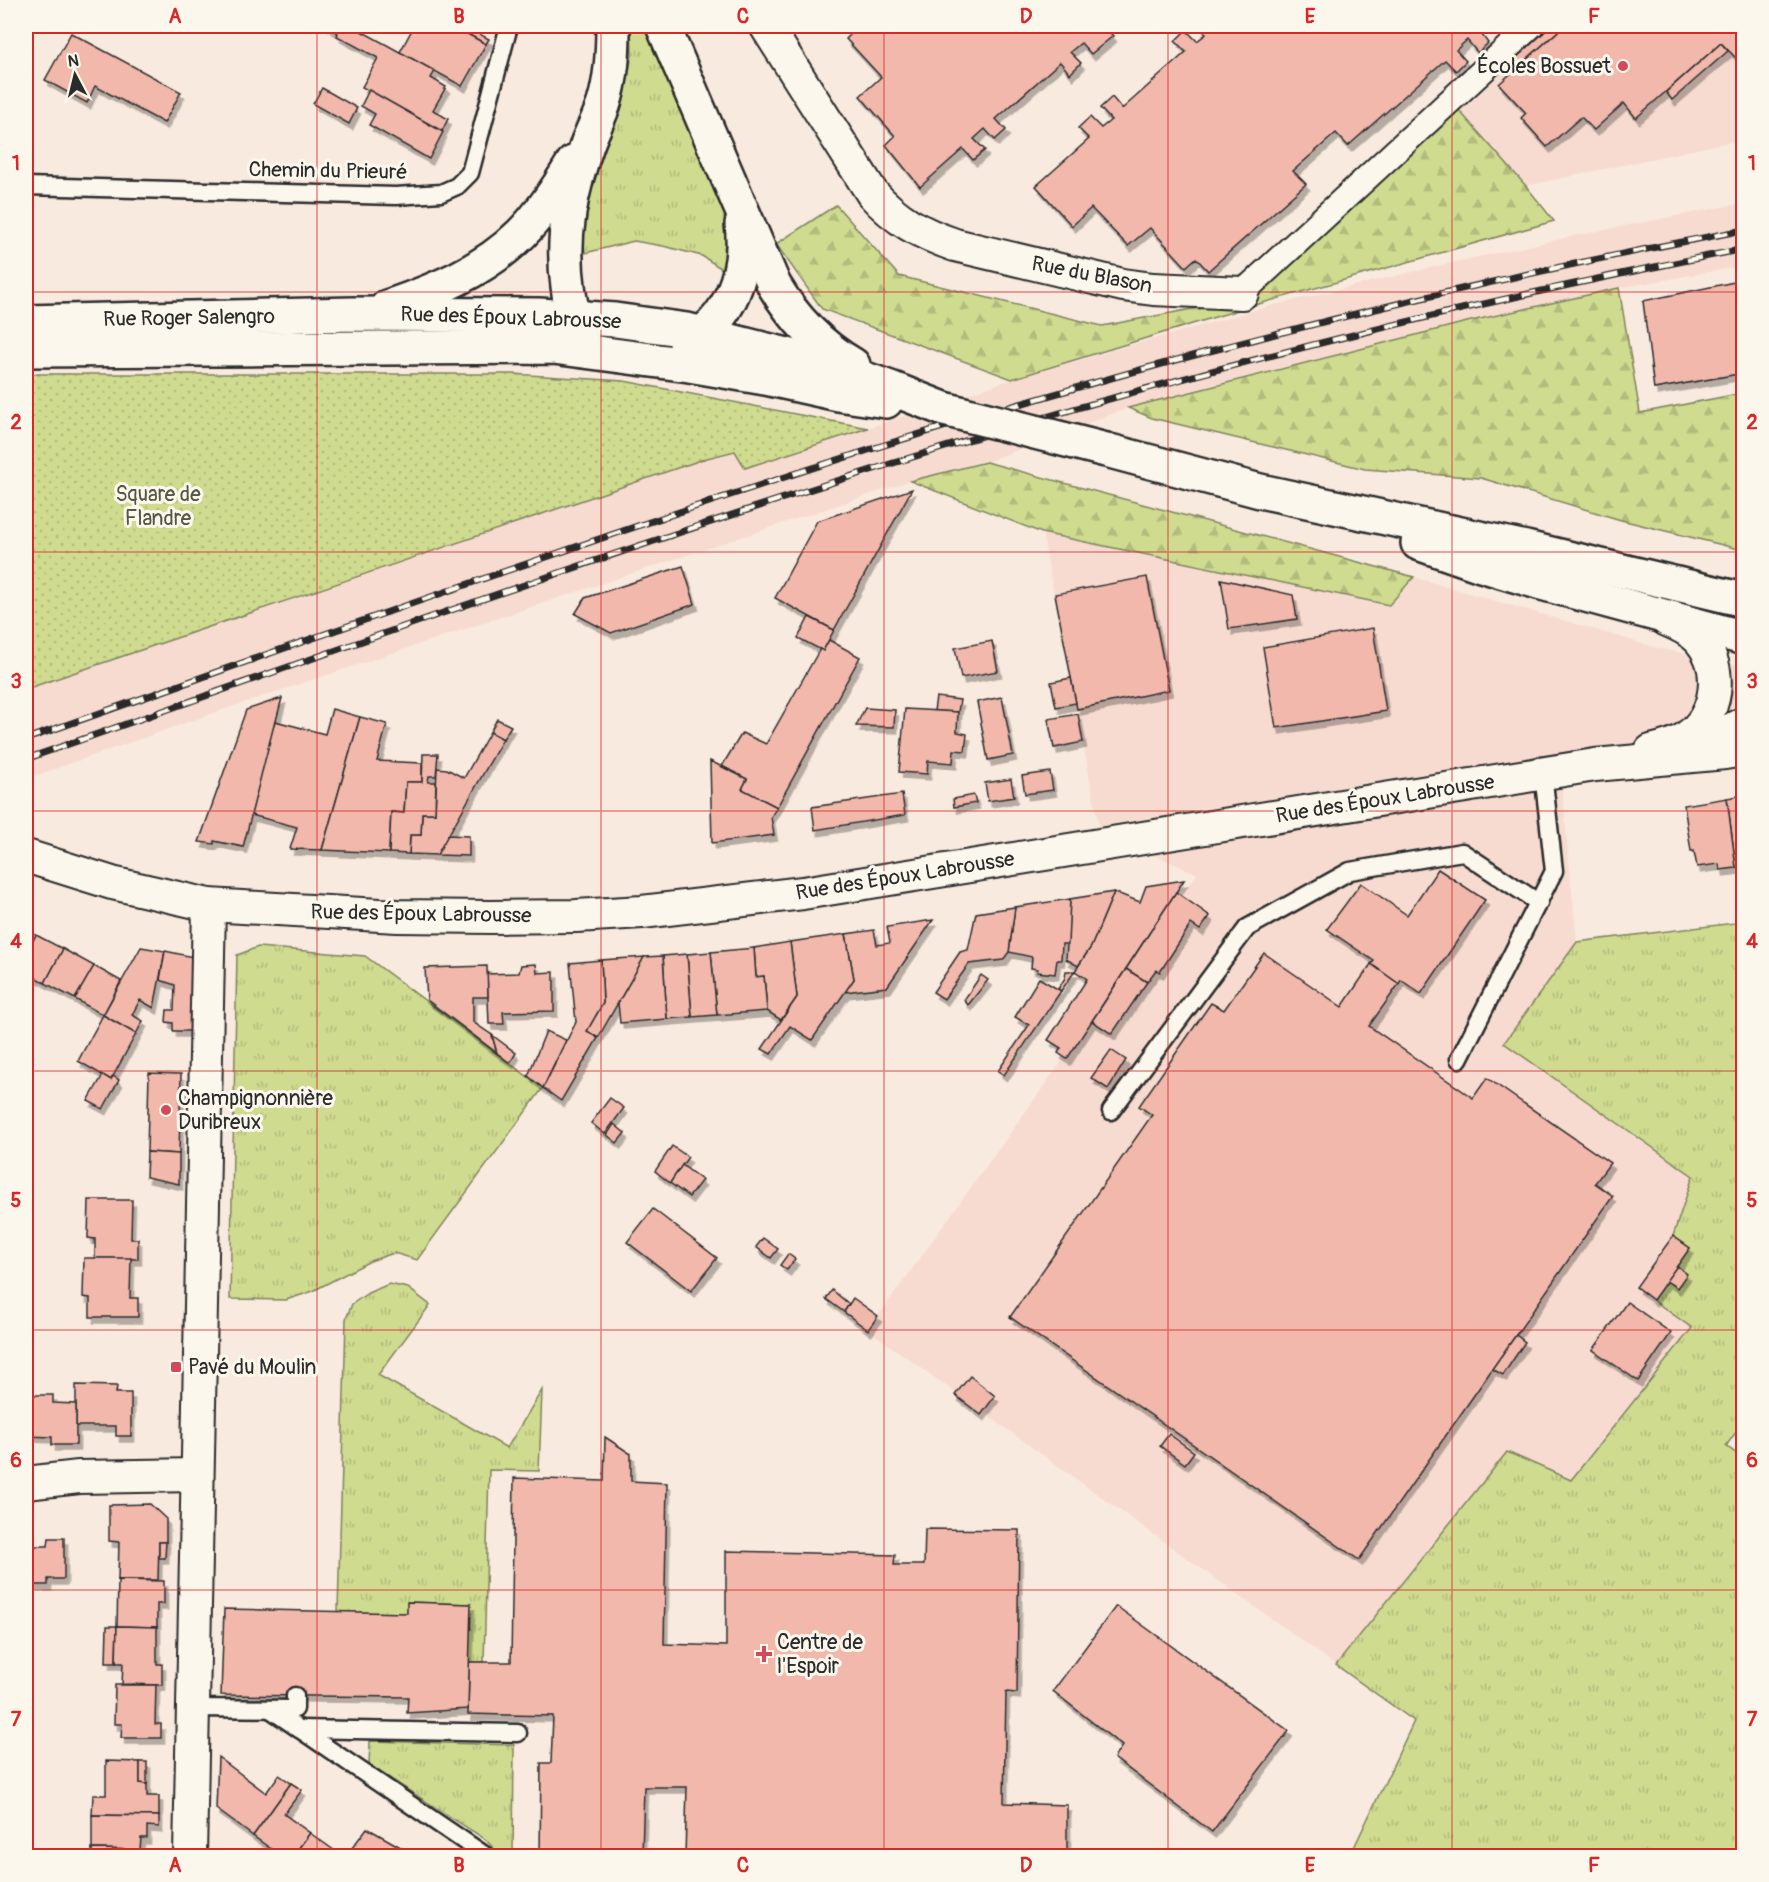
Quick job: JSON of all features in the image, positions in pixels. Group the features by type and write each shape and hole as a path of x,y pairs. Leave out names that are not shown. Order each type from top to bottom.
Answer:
{"main road":[{"path":"613,26 613,53 604,104 589,139 573,190 565,239 566,274 573,316 577,327 590,344 626,356 671,349 702,334 711,326 732,297 739,275 744,237 738,202"},
{"path":"663,26 774,285 795,317 811,334 831,351 894,389"},
{"path":"353,315 387,307 425,293 471,272 501,251 522,233 539,213 589,139"},
{"name":"Rue des Époux Labrousse","path":"353,315 573,316 662,326 827,365 944,409"},
{"name":"Rue Roger Salengro","path":"26,321 353,315"},
{"name":"Rue des Époux Labrousse","path":"194,350 553,347 765,378 838,394 944,409 1260,490 1526,548 1743,600"},
{"name":"Rue Roger Salengro","path":"26,350 194,350"},
{"name":"Rue des Époux Labrousse","path":"1260,490 1481,565 1743,638"}],"street":[{"name":"Rue du Blason","path":"766,26 872,193 900,220 929,236 955,245 1123,285 1153,289 1242,293 1531,26"},
{"name":"Rue des Époux Labrousse","path":"1657,615 1686,628 1698,639 1707,651 1716,682 1714,695 1707,712 1697,727 1686,738 1668,747"},
{"name":"Rue des Époux Labrousse","path":"1595,765 1709,738 1743,723"},
{"name":"Rue des Époux Labrousse","path":"26,856 112,883 209,905 386,915 479,917 576,916 642,912 803,893 1595,765 1704,756 1743,750"},
{"path":"190,1857 209,905"},
{"path":"26,1483 89,1477 197,1475"}],"lane":[{"name":"Chemin du Prieuré","path":"26,186 396,195 441,193 457,186 470,173 509,26"},
{"path":"1459,1059 1554,872 1543,773"},
{"path":"1111,1111 1247,928 1350,871 1461,852 1539,903"},
{"path":"193,1708 295,1709 294,1696"},
{"path":"270,1709 486,1857"},
{"path":"299,1729 518,1734"}],"shaded area":[{"name":"Écoles Bossuet","path":"1549,26 1743,26 1743,139 1526,186 1456,107"},
{"path":"1743,203 1743,266 1619,288 1471,321 1128,408 986,462 910,481 237,705 26,779 26,689 707,458 735,451 745,468 1012,379 1262,308 1578,235"},
{"path":"1042,533 1389,605 1414,577 1658,648 1743,666 1743,763 1562,788 1577,942 1504,1043 1693,1176 1673,1235 1690,1248 1692,1327 1571,1480 1507,1452 1336,1665 868,1330 1197,874 1100,831"}],"green space":[{"path":"631,26 649,26 729,217 725,271 702,256 634,241 585,253 583,235 586,200 619,111 632,56"},
{"path":"1456,107 1554,221 1248,307 1012,379 822,309 776,244 836,205 899,276 1102,326 1245,299"},
{"path":"1619,288 1640,413 1743,393 1743,550 1621,520 1481,478 1365,469 1152,418 1128,408 1471,321"},
{"name":"Square de Flandre","path":"26,374 512,374 624,381 868,428 745,468 735,451 707,458 26,689"},
{"path":"986,462 1414,577 1389,605 1042,533 910,481"},
{"path":"1743,922 1744,1421 1726,1446 1744,1459 1743,1856 1350,1856 1414,1721 1336,1665 1507,1452 1571,1480 1692,1328 1653,1300 1690,1248 1673,1236 1693,1176 1504,1043 1577,942"},
{"path":"258,947 365,956 543,1088 417,1260 394,1253 370,1261 313,1291 286,1300 230,1299 237,955"},
{"path":"389,1284 408,1288 430,1305 378,1375 507,1448 542,1390 539,1471 489,1470 484,1662 469,1662 470,1604 408,1602 407,1613 338,1612 346,1319 352,1304 368,1293"},
{"path":"370,1741 514,1745 513,1856 501,1856 485,1839 369,1765"}],"building":[{"path":"326,26 352,26 435,71 431,78 446,87 433,110 448,119 442,131 362,87 378,58 337,36 338,33"},
{"path":"414,26 453,26 486,44 462,86 400,52"},
{"path":"453,26 464,26 489,39 486,44"},
{"path":"853,26 1104,26 1113,36 1091,54 1081,43 1070,52 1081,63 1070,74 1060,62 996,119 1006,130 995,140 985,129 974,139 985,150 973,160 963,149 920,187 886,145 895,136 860,96 881,77 846,39 856,29"},
{"path":"1200,26 1483,26 1478,30 1488,43 1478,53 1467,40 1456,50 1466,61 1456,71 1445,60 1348,146 1336,133 1293,171 1306,184 1208,271 1196,258 1186,267 1150,228 1128,246 1091,208 1072,226 1036,186 1089,139 1078,128 1090,117 1101,128 1111,120 1100,108 1112,97 1122,109 1186,52 1175,41 1186,30 1197,41 1206,34"},
{"path":"1551,26 1564,26 1510,74 1505,68"},
{"path":"1564,26 1744,26 1744,66 1721,43 1636,118 1624,103 1594,130 1581,117 1547,147 1521,118 1526,113 1499,84"},
{"path":"71,33 181,92 164,123 95,86 87,103 45,80"},
{"path":"1721,43 1728,51 1672,100 1666,92"},
{"path":"322,88 357,108 349,124 313,104"},
{"path":"369,90 443,132 429,159 369,125 375,114 361,106"},
{"path":"1744,280 1744,373 1654,389 1643,301"},
{"path":"912,489 834,630 775,598 817,521"},
{"path":"683,566 695,604 611,633 575,614 585,598"},
{"path":"1147,577 1169,690 1077,709 1055,594"},
{"path":"1221,579 1293,595 1297,619 1229,629"},
{"path":"809,617 834,630 823,651 798,638"},
{"path":"1373,628 1386,711 1276,728 1263,647"},
{"path":"829,640 860,657 777,807 742,789 747,779 722,766 742,733 766,744 820,649 823,651"},
{"path":"992,641 998,671 961,678 955,648"},
{"path":"1071,678 1076,703 1056,707 1051,682"},
{"path":"936,697 960,700 958,712 934,711"},
{"path":"1002,697 1013,755 988,760 977,702"},
{"path":"282,698 243,847 214,841 214,844 199,842 246,710"},
{"path":"865,708 895,710 894,727 856,726"},
{"path":"332,709 360,717 322,850 290,849 297,827 251,815 275,721 325,734"},
{"path":"905,709 958,712 957,732 967,734 965,751 954,750 953,763 928,761 927,774 899,772"},
{"path":"1078,714 1083,742 1054,748 1048,719"},
{"path":"360,717 387,724 377,761 422,763 422,782 406,782 404,813 391,812 389,853 322,850"},
{"path":"497,719 511,726 503,739 490,732"},
{"path":"490,732 503,739 437,855 409,854 410,835 421,835 422,813 435,813 437,768 447,769 464,778"},
{"path":"423,754 438,754 436,776 429,776 428,782 436,782 435,813 422,813 421,835 410,835 409,854 389,853 391,812 404,813 406,782 422,782"},
{"path":"710,761 747,779 742,789 777,807 771,817 774,835 712,843"},
{"path":"1050,772 1053,790 1025,794 1022,776"},
{"path":"1011,779 1014,797 988,801 985,783"},
{"path":"902,794 905,815 815,830 812,807"},
{"path":"974,795 976,803 954,807 953,799"},
{"path":"1744,795 1744,867 1736,868 1727,798"},
{"path":"1727,798 1736,868 1720,870 1719,864 1697,867 1694,851 1691,851 1684,805"},
{"path":"448,835 469,836 469,856 437,855"},
{"path":"1438,869 1485,900 1421,994 1401,980 1399,984 1371,964 1374,961 1327,929 1361,883 1407,915"},
{"path":"1184,880 1067,1059 1058,1053 1061,1048 1048,1040 1087,979 1075,971 1091,947 1114,892 1140,902 1146,886"},
{"path":"1114,892 1091,947 1078,966 1066,959 1070,899"},
{"path":"1176,892 1210,916 1200,930 1191,924 1160,972 1156,970 1147,982 1126,969"},
{"path":"1070,899 1068,944 1062,944 1061,960 1057,960 1055,974 1037,972 1038,969 1031,968 1032,957 1009,952 1015,907"},
{"path":"1015,907 1009,952 1003,960 969,964 944,999 933,992 960,952 968,950 976,913"},
{"path":"933,920 887,987 844,992 854,979 846,934 874,930 877,945 890,943 887,927"},
{"path":"26,928 36,935 26,954"},
{"path":"846,934 854,979 812,1040 790,1026 771,1054 762,1049 797,997 790,942"},
{"path":"36,935 63,949 45,983 26,972 26,954"},
{"path":"790,942 797,997 781,1020 767,1011 764,976 756,977 754,948"},
{"path":"141,947 165,951 154,1008 140,1000 132,1015 143,1021 136,1034 103,1015"},
{"path":"754,948 756,977 764,976 767,1011 717,1015 711,952"},
{"path":"63,949 94,966 75,999 45,983"},
{"path":"165,951 198,958 194,1031 173,1031 173,1023 166,1022 167,1010 174,1010 175,985 160,980"},
{"path":"711,952 717,1015 692,1017 687,954"},
{"path":"1264,953 1342,1007 1371,964 1399,984 1369,1026 1473,1098 1487,1078 1610,1163 1595,1183 1613,1196 1359,1560 1010,1317 1152,1115 1139,1106 1211,1003 1224,1010"},
{"path":"687,954 692,1017 667,1019 663,956"},
{"path":"663,956 667,1019 620,1023 618,1003 644,957"},
{"path":"644,957 598,1038 587,1031 603,1003 601,960"},
{"path":"601,960 603,1003 587,1031 598,1038 561,1101 543,1088 576,1022 570,963"},
{"path":"536,964 537,973 554,972 554,1011 503,1012 504,1024 489,1024 487,974 519,973 521,965"},
{"path":"94,966 121,981 103,1015 75,999"},
{"path":"487,966 488,997 473,997 473,1022 492,1035 497,1053 427,1000 425,968"},
{"path":"1126,969 1147,982 1112,1034 1092,1021"},
{"path":"1066,971 1075,971 1061,991 1058,989 1065,978"},
{"path":"981,975 988,980 968,1005 964,1000"},
{"path":"1039,978 1061,991 1004,1075 998,1071 1029,1025 1015,1017"},
{"path":"103,1015 136,1034 111,1080 78,1061"},
{"path":"546,1031 566,1040 543,1088 528,1076"},
{"path":"492,1035 516,1053 510,1063 497,1053"},
{"path":"1111,1050 1126,1060 1108,1089 1091,1078"},
{"path":"149,1073 181,1074 179,1154 147,1152"},
{"path":"103,1075 111,1080 113,1076 119,1080 103,1109 88,1101"},
{"path":"610,1098 624,1108 605,1134 591,1123"},
{"path":"614,1124 625,1133 617,1143 607,1135"},
{"path":"672,1146 688,1157 670,1183 655,1171"},
{"path":"147,1152 179,1154 179,1184 146,1177"},
{"path":"682,1165 702,1180 689,1197 670,1183"},
{"path":"89,1200 132,1200 131,1239 138,1239 138,1259 95,1258 95,1239 88,1238"},
{"path":"653,1209 717,1258 691,1291 627,1242"},
{"path":"1673,1236 1690,1248 1653,1300 1636,1287"},
{"path":"763,1238 778,1249 771,1258 756,1247"},
{"path":"788,1254 795,1259 787,1270 780,1265"},
{"path":"84,1258 131,1258 130,1298 138,1298 138,1317 90,1317 90,1298 83,1297"},
{"path":"1677,1266 1687,1274 1677,1288 1666,1281"},
{"path":"832,1290 849,1304 844,1312 826,1299"},
{"path":"853,1298 878,1316 868,1330 844,1312"},
{"path":"1627,1302 1671,1333 1638,1381 1593,1350"},
{"path":"1516,1335 1525,1342 1503,1375 1492,1369"},
{"path":"970,1376 995,1396 981,1415 955,1395"},
{"path":"76,1385 117,1386 116,1393 131,1393 131,1436 116,1436 116,1426 76,1426"},
{"path":"26,1395 53,1395 53,1403 76,1404 76,1445 52,1445 52,1437 26,1436"},
{"path":"1169,1434 1194,1452 1185,1464 1160,1446"},
{"name":"Centre de l'Espoir","path":"605,1437 631,1454 631,1481 667,1483 664,1644 726,1646 726,1551 895,1555 894,1565 924,1565 925,1529 1019,1530 1017,1693 1006,1692 1004,1803 1067,1805 1067,1856 685,1856 687,1787 644,1787 642,1856 540,1856 541,1763 551,1763 553,1716 468,1714 469,1662 511,1662 514,1478 604,1481"},
{"path":"150,1504 166,1519 166,1542 159,1542 158,1580 118,1580 119,1542 109,1541 109,1505"},
{"path":"49,1538 64,1538 64,1579 48,1579 48,1585 26,1585 26,1546 48,1546"},
{"path":"159,1542 166,1542 165,1558 159,1558"},
{"path":"118,1580 164,1581 164,1604 157,1604 157,1627 117,1626"},
{"path":"407,1602 471,1604 468,1709 407,1713 408,1697 221,1695 224,1609 407,1613"},
{"path":"1116,1606 1289,1731 1212,1832 1114,1758 1122,1746 1053,1691"},
{"path":"107,1626 117,1626 116,1663 106,1663"},
{"path":"117,1626 157,1627 157,1664 162,1664 162,1685 122,1684 123,1663 116,1663"},
{"path":"115,1685 156,1685 155,1724 161,1724 161,1738 121,1738 122,1724 114,1724"},
{"path":"218,1757 266,1793 279,1775 291,1783 253,1836 216,1809"},
{"path":"106,1761 140,1762 140,1783 147,1784 147,1796 159,1796 159,1816 92,1815 93,1795 106,1795"},
{"path":"140,1762 147,1762 147,1784 140,1783"},
{"path":"291,1783 302,1790 284,1814 310,1833 293,1856 281,1856 253,1836"},
{"path":"92,1815 159,1816 159,1827 147,1826 147,1838 141,1838 140,1850 92,1849"},
{"path":"367,1828 404,1849 416,1856 346,1856"},
{"path":"310,1833 342,1856 293,1856"},
{"path":"92,1849 140,1850 140,1856 92,1856"}],"railway":[{"path":"26,739 664,517 985,414 1200,354 1417,299 1635,251 1744,230"},
{"path":"26,759 671,535 993,433 1313,345 1528,294 1744,249"}],"place":[{"name":"Écoles Bossuet","path":"1623,66"},
{"name":"Champignonnière Duribreux","path":"166,1110"},
{"name":"Pavé du Moulin","path":"176,1367"},
{"name":"Centre de l'Espoir","path":"764,1654"}]}
